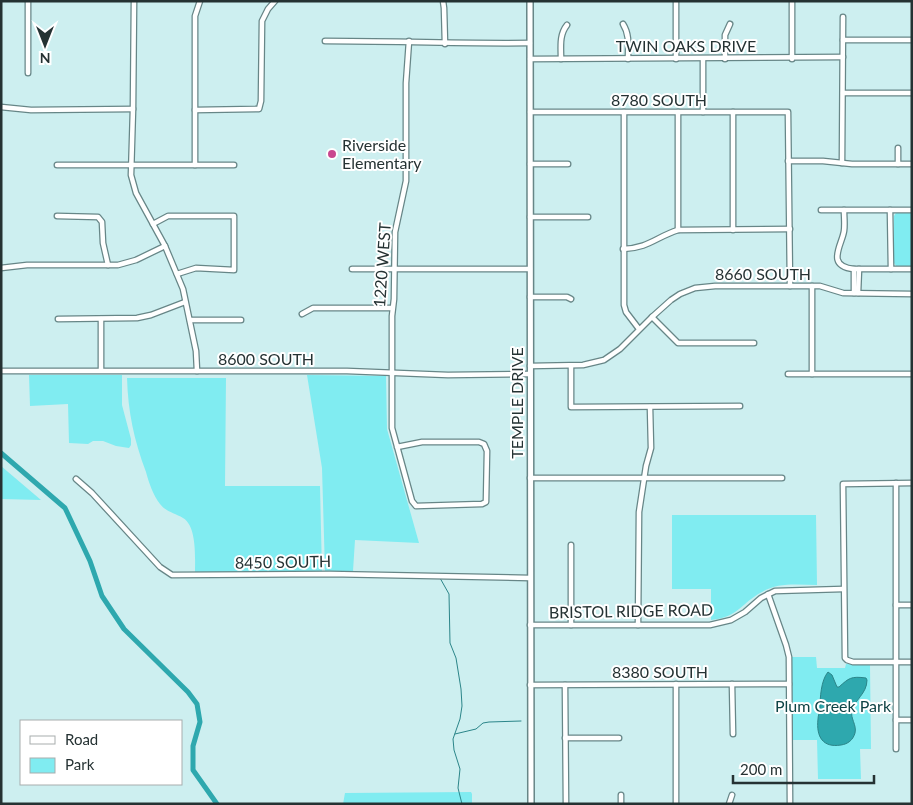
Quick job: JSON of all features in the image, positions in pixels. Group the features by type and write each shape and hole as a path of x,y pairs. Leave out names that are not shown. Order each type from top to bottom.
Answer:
{"street":[{"path":"28,1 28,73"},
{"path":"134,1 134,109 133,166 131,175 136,193 165,246 177,274 190,320 196,351 197,371"},
{"path":"195,165 195,26 200,1"},
{"path":"195,110 259,109 261,101 262,21 268,9 275,1"},
{"path":"443,1 445,44"},
{"name":"TEMPLE DRIVE","path":"530,1 531,804"},
{"path":"676,1 676,59"},
{"path":"792,1 792,58"},
{"path":"842,164 843,17"},
{"path":"623,24 628,37 628,59"},
{"path":"724,59 724,36 730,24"},
{"path":"561,59 561,36 562,30 566,25"},
{"path":"843,40 912,40"},
{"path":"325,41 445,44 530,43"},
{"name":"1220 WEST","path":"397,447 422,442 479,442 485,445 487,460 486,502 482,504 416,506 412,501 397,447 391,422 395,232 406,181 406,83 409,42"},
{"name":"TWIN OAKS DRIVE","path":"530,59 843,57"},
{"path":"703,59 703,112"},
{"path":"843,93 912,93"},
{"path":"1,107 30,110 134,109"},
{"name":"8780 SOUTH","path":"530,112 788,112 788,161"},
{"path":"624,112 624,305 626,312 639,329"},
{"path":"678,112 678,230"},
{"path":"733,112 733,230"},
{"path":"898,148 898,164"},
{"path":"790,286 788,161 823,161 842,164 912,164"},
{"path":"530,164 568,164"},
{"path":"57,165 234,165"},
{"path":"821,210 912,210"},
{"path":"844,210 844,234 837,254 841,264 845,267 856,269 912,269"},
{"path":"890,210 891,269"},
{"path":"57,216 94,216 100,219 108,265"},
{"path":"153,224 168,216 234,216 234,270 196,268 177,274"},
{"path":"530,217 588,217"},
{"path":"623,249 640,248 678,230 790,230"},
{"path":"1,268 27,265 118,265 136,260 165,246"},
{"path":"352,269 530,269"},
{"path":"856,269 856,293"},
{"name":"8660 SOUTH","path":"530,366 571,366 604,360 620,349 675,297 695,288 715,286 820,286 839,293 912,294"},
{"path":"812,286 812,374"},
{"path":"530,297 567,296 571,299"},
{"path":"58,319 137,318 151,315 185,302"},
{"path":"302,314 313,308 392,308"},
{"path":"652,317 678,343 754,343"},
{"path":"101,319 101,370"},
{"path":"190,320 240,320"},
{"path":"571,366 571,407 740,406"},
{"name":"8600 SOUTH","path":"1,371 101,370 391,372 448,375 530,374"},
{"path":"788,374 912,374"},
{"path":"638,625 638,512 650,448 650,407"},
{"path":"530,478 782,478"},
{"name":"8450 SOUTH","path":"76,479 92,493 160,567 172,575 330,574 530,578"},
{"path":"896,483 896,749"},
{"path":"912,483 843,484 844,654 847,660 853,662 912,662"},
{"path":"571,545 571,625"},
{"name":"BRISTOL RIDGE ROAD","path":"530,625 710,625 722,623 738,616 775,591 843,589"},
{"path":"768,594 788,652 790,804"},
{"path":"896,605 912,605"},
{"path":"676,684 676,804"},
{"path":"732,684 733,734"},
{"name":"8380 SOUTH","path":"530,685 789,684"},
{"path":"565,685 566,804"},
{"path":"896,720 912,720"},
{"path":"565,738 619,738"},
{"path":"621,795 621,804"},
{"path":"729,804 732,795"}],"green space":[{"path":"896,213 912,213 912,267 897,267 894,263 894,216"},
{"path":"29,375 122,375 122,405 131,439 129,448 103,441 93,441 88,444 69,443 68,404 30,406"},
{"path":"307,375 386,376 387,429 419,543 355,540 353,571 325,571 322,468"},
{"path":"127,378 226,378 225,486 320,486 322,572 195,572 193,535 188,522 162,507 150,485 132,426"},
{"path":"1,466 41,500 1,499"},
{"path":"672,515 816,515 817,585 789,585 768,589 755,596 734,613 711,620 711,589 672,589"},
{"name":"Plum Creek Park","path":"792,657 816,657 817,668 845,668 846,664 870,665 871,749 860,749 861,779 818,779 817,740 792,740"},
{"path":"471,792 472,804 343,804 345,793"}],"shaded area":[{"path":"828,672 832,675 837,687 857,677 866,678 867,680 863,693 853,707 852,716 855,730 854,735 846,744 830,745 825,743 818,731 821,689"}],"waterway":[{"path":"1,453 65,508 90,561 102,596 124,629 188,692 197,704 200,722 193,746 193,770 217,804"},
{"path":"440,578 449,594 450,643 456,658 461,689 462,706 460,719 453,739 454,750 460,769 458,788 462,804"},
{"path":"455,734 476,729 483,723 521,721"}],"place":[{"name":"Riverside Elementary","path":"332,154"}]}
